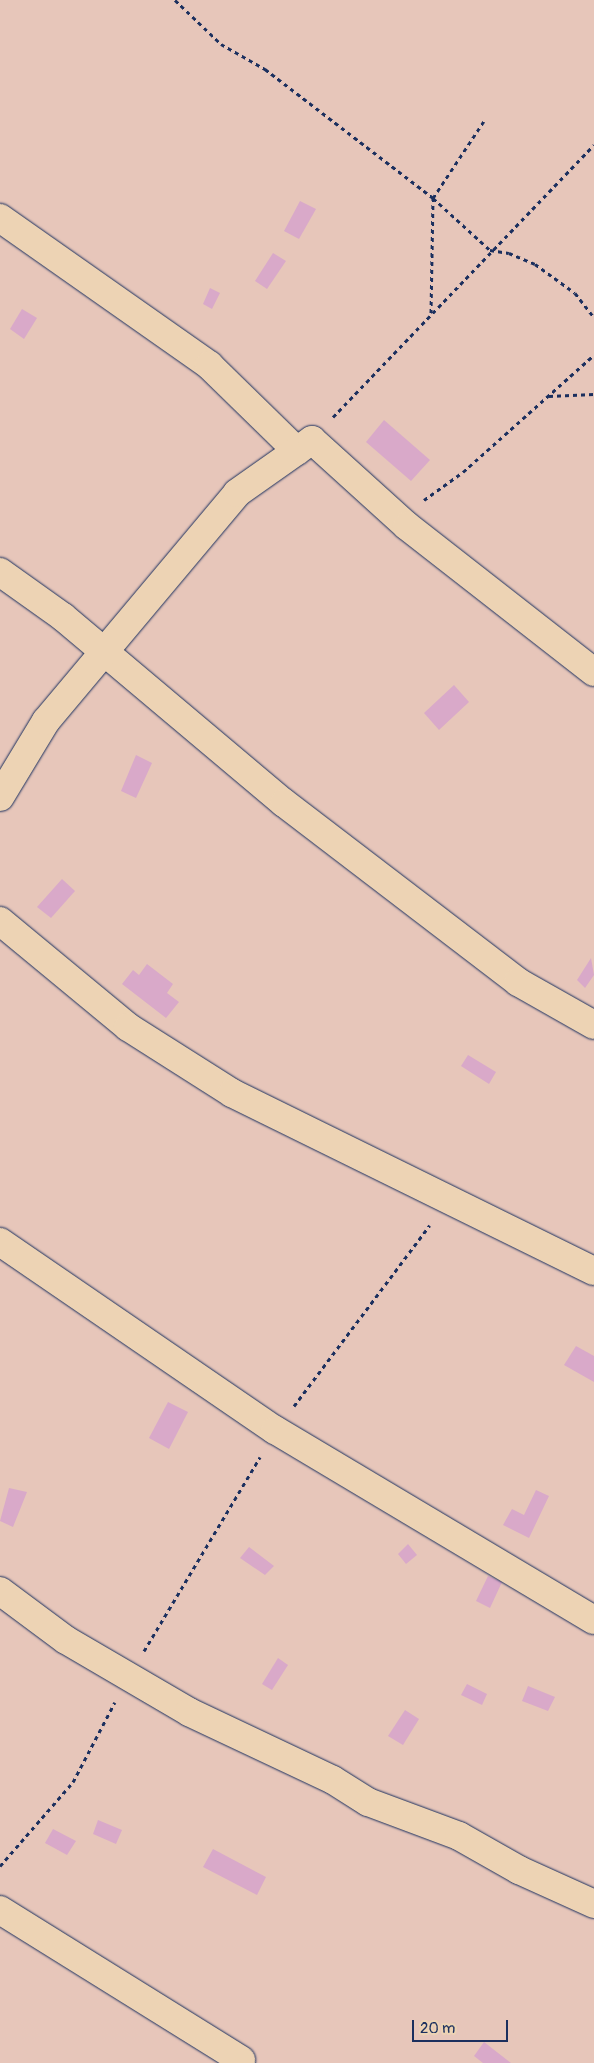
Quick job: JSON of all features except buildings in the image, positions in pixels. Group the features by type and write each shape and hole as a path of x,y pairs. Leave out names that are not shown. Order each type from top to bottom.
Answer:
{"street":[{"path":"0,218 209,365 305,446 594,672"},
{"path":"0,798 46,721 237,493 305,446"},
{"path":"0,572 103,652 284,803 510,976 594,1025"},
{"path":"0,921 128,1027 232,1093 449,1198 594,1272"},
{"path":"0,1242 276,1430 594,1620"},
{"path":"0,1591 66,1640 130,1674 189,1712 333,1780 368,1802 459,1836 519,1870 594,1904"},
{"path":"0,1910 241,2060"}],"path":[{"path":"175,0 221,44 265,69 433,198 490,250 509,253 535,264 575,294 594,317"},
{"path":"431,313 433,198 484,121"},
{"path":"305,446 490,250 594,145"},
{"path":"417,505 462,472 594,355"},
{"path":"548,396 594,394"},
{"path":"0,1866 73,1782 130,1674 276,1430 394,1278 449,1198"}]}
